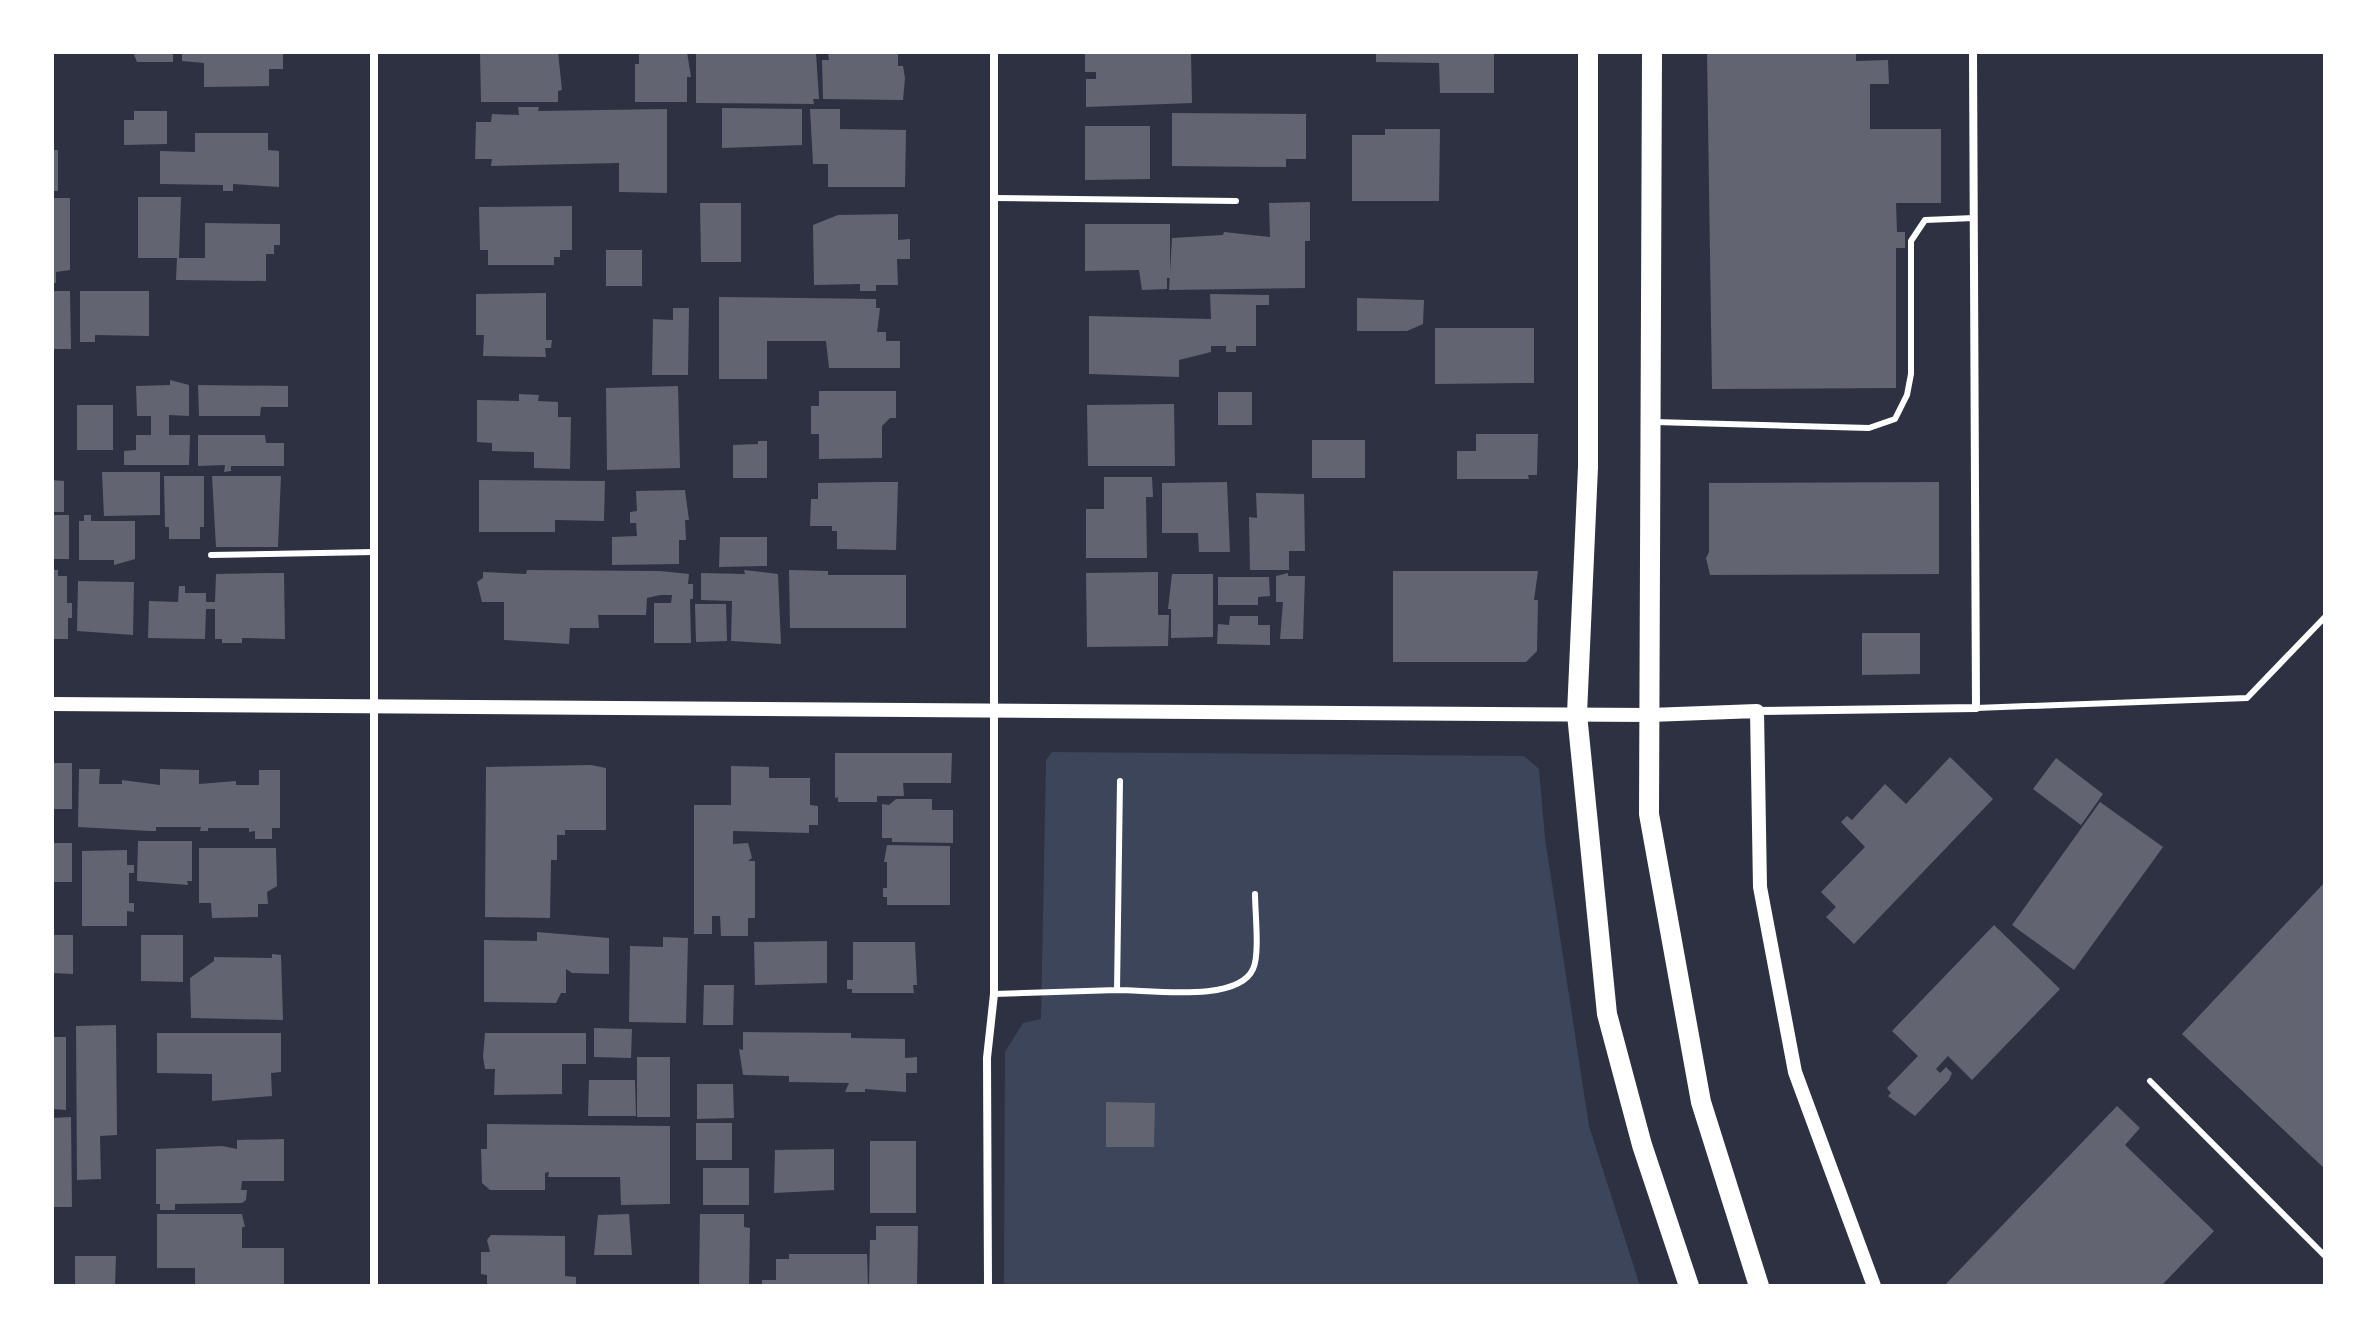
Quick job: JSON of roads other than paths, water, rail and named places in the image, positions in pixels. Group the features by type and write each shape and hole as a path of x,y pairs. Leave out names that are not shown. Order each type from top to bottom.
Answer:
{"main road":[{"path":"1588,52 1588,467 1577,714 1607,1014 1642,1145 1689,1286"},
{"path":"1652,52 1649,814 1701,1102 1759,1286"}],"street":[{"path":"374,52 374,1286"},
{"path":"988,1286 987,1058 994,994 994,52"},
{"path":"52,704 1650,715 1976,708 1973,52"},
{"path":"1757,711 1760,887 1795,1072 1874,1286"}],"lane":[{"path":"994,198 1236,201"},
{"path":"1652,422 1869,428 1895,419 1902,410 1911,374 1911,241 1925,220 1974,218"},
{"path":"211,555 374,552"},
{"path":"1976,708 2247,698 2325,617"},
{"path":"1117,990 1120,781"},
{"path":"994,994 1223,991 1244,983 1255,967 1255,894"},
{"path":"2150,1081 2325,1256"}]}
